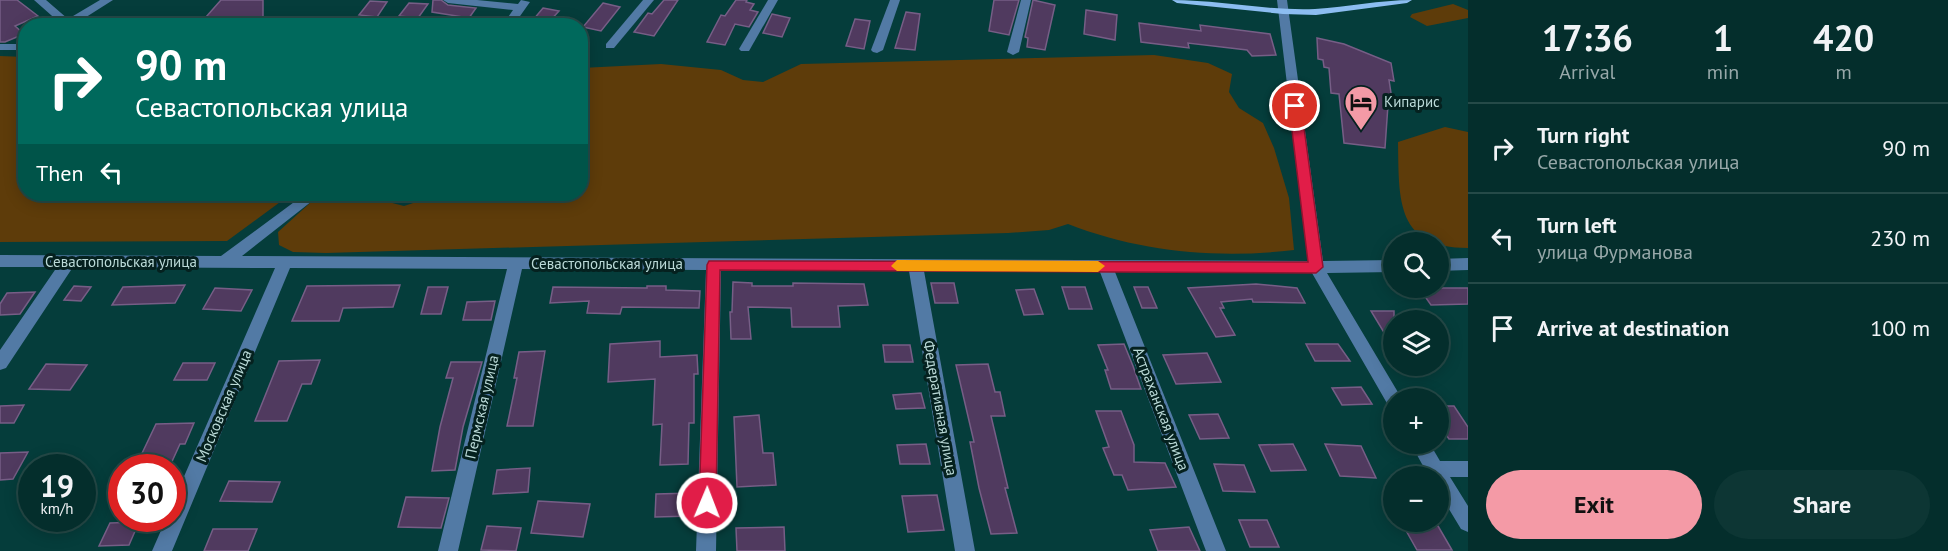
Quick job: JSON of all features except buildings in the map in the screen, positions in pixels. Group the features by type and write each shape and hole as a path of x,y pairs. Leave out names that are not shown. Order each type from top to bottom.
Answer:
{"main road":[{"path":"1177,0 1282,6 1316,12 1407,0"}],"street":[{"path":"39,0 58,18"},
{"path":"76,18 108,0"},
{"path":"448,0 523,4"},
{"path":"610,46 649,0"},
{"path":"745,49 773,0"},
{"path":"877,50 895,0"},
{"path":"1013,52 1026,0"},
{"path":"513,18 523,4"},
{"path":"1282,6 1316,267 1387,388"},
{"path":"0,47 18,47"},
{"path":"224,262 305,201"},
{"name":"Севастопольская улица","path":"0,261 1106,267 1383,266"},
{"path":"0,363 69,261"},
{"name":"Московская улица","path":"162,551 285,262"},
{"name":"Пермская улица","path":"448,551 516,264"},
{"path":"1449,265 1468,264"},
{"path":"706,551 714,265"},
{"name":"Федеративная улица","path":"916,266 965,551"},
{"name":"Астраханская улица","path":"1106,267 1216,551"},
{"path":"1449,469 1468,469"},
{"path":"1449,493 1468,523"}],"shaded area":[{"path":"1453,4 1468,10 1468,18 1427,26 1410,17 1412,14"},
{"path":"1154,55 1208,63 1232,74 1229,92 1239,108 1263,123 1274,148 1289,198 1294,250 1236,254 1179,251 1123,241 1068,224 1049,230 1008,233 326,253 293,252 279,245 278,232 312,201 384,201 404,206 419,201 588,201 588,68 661,64 721,70 743,80 763,82 801,64"},
{"path":"0,56 18,57 18,201 281,201 227,241 0,242"},
{"path":"1445,127 1468,132 1468,248 1449,246 1449,232 1417,232 1414,230 1406,217 1402,201 1398,142"}],"slow traffic":[{"path":"897,266 1098,266"}],"place":[{"name":"Кипарис","path":"1361,131"}],"route":[{"path":"707,503 714,265 1316,267 1295,106"}]}
